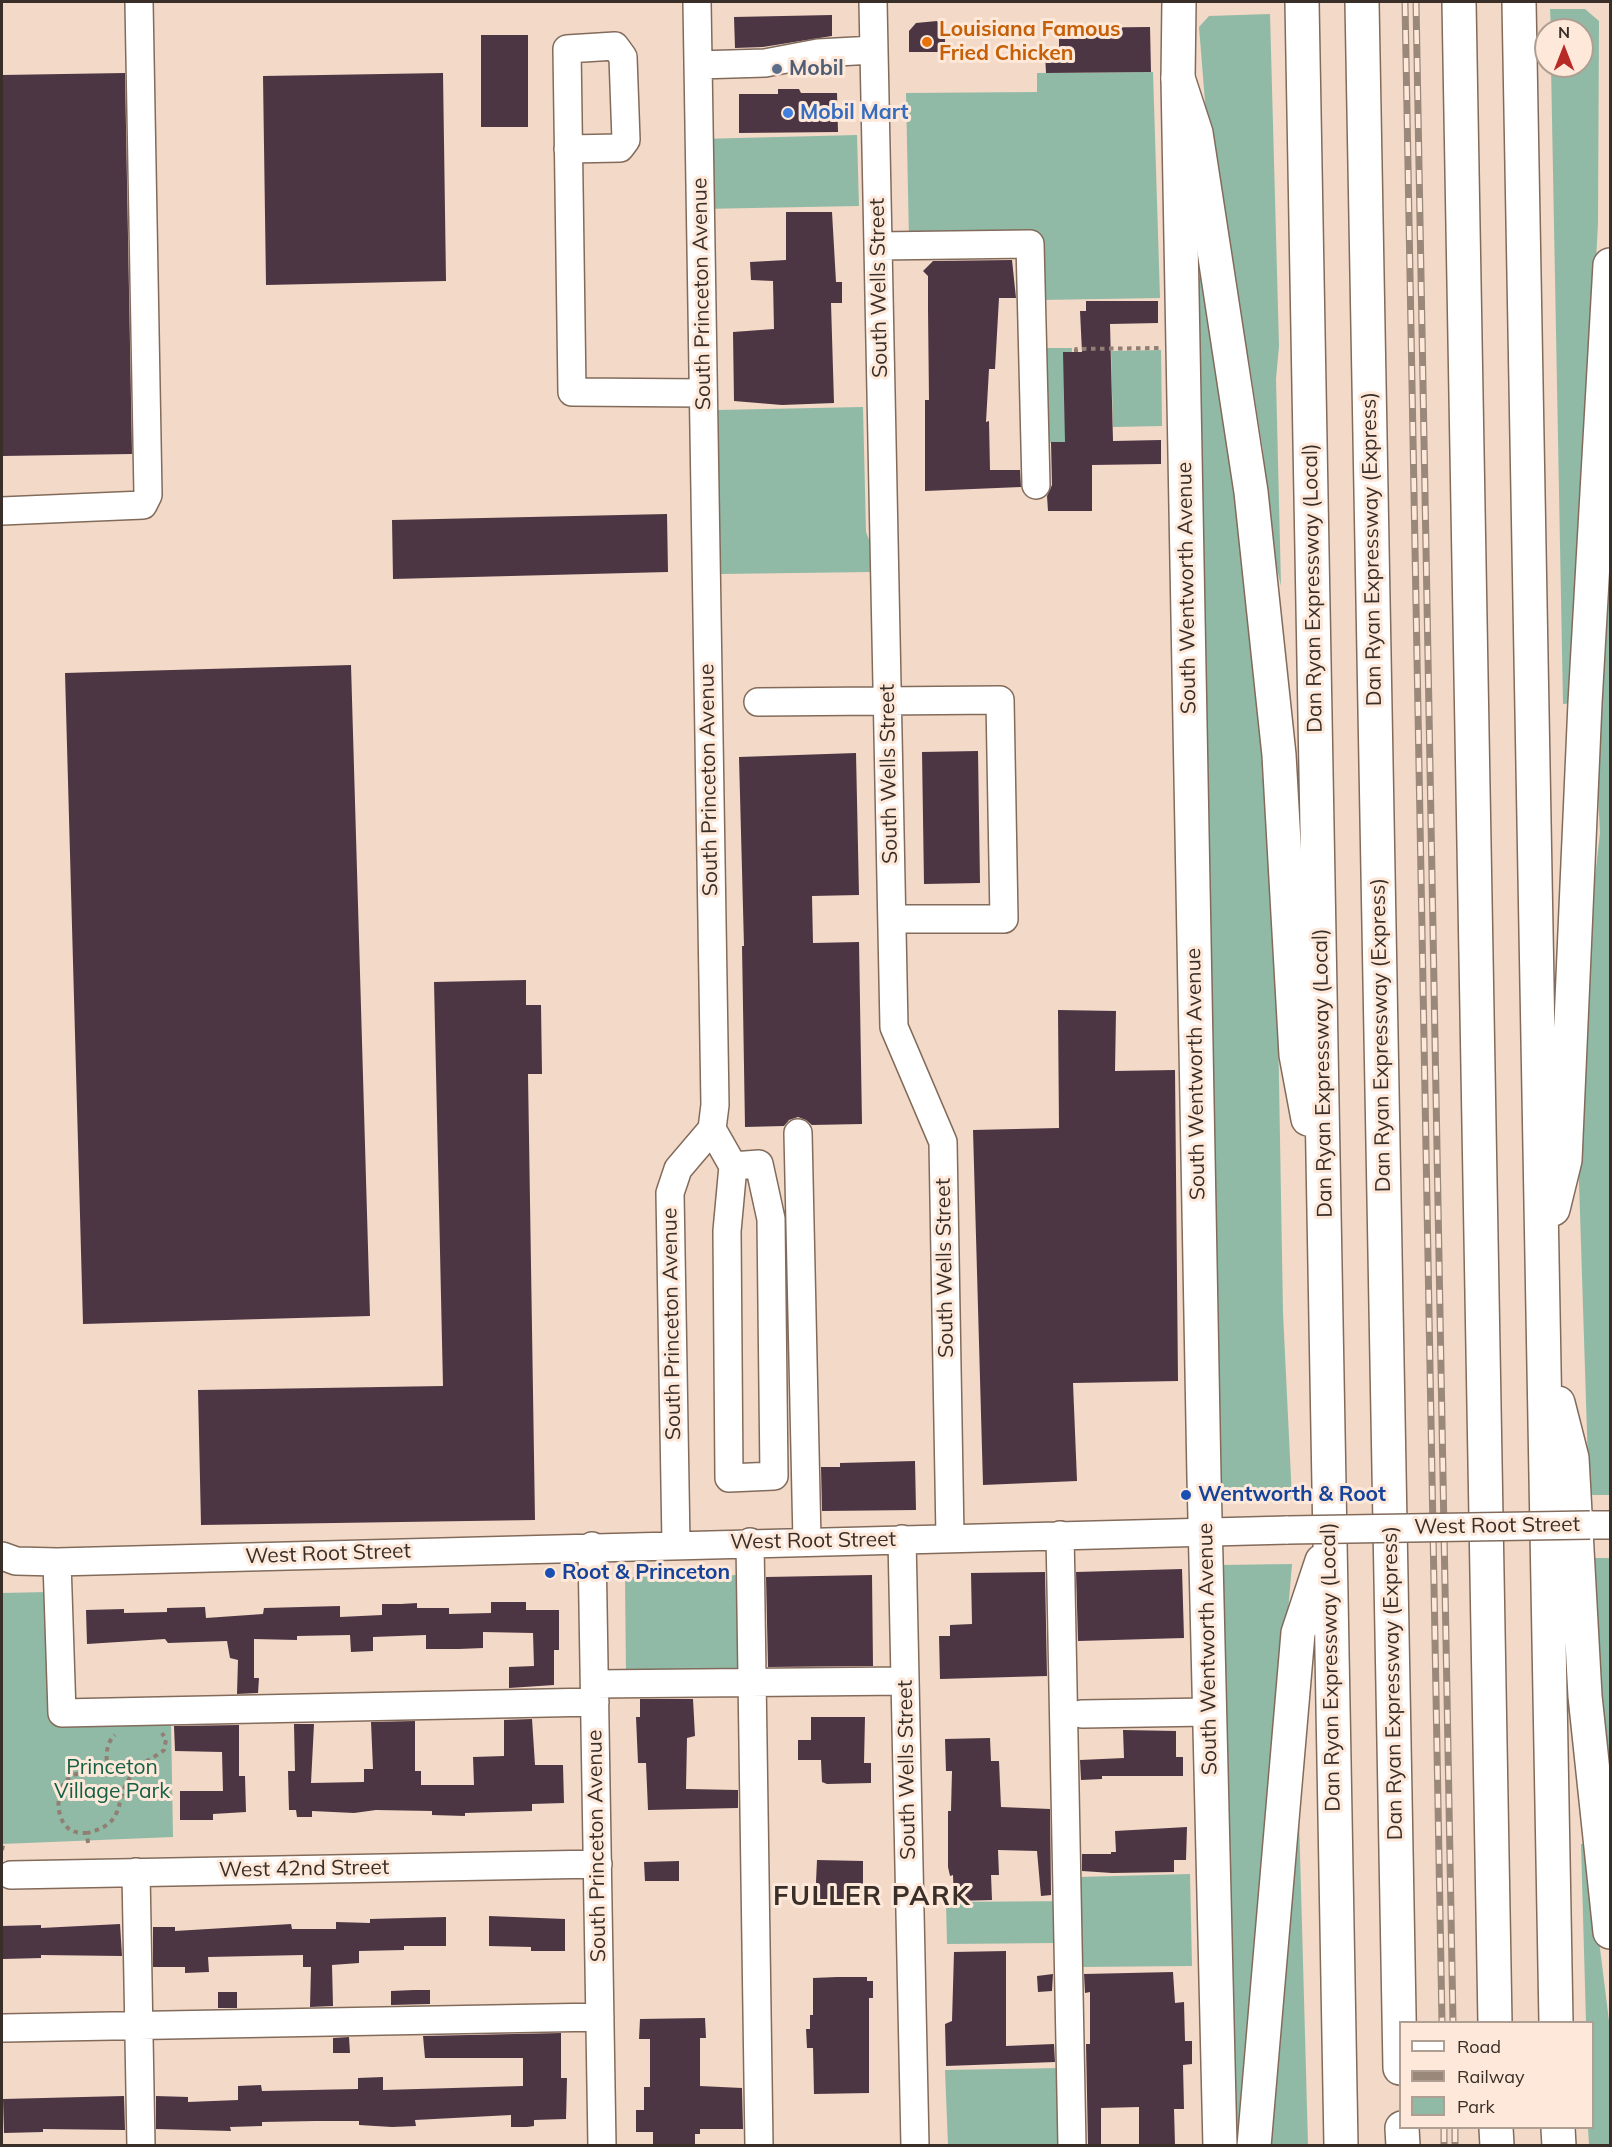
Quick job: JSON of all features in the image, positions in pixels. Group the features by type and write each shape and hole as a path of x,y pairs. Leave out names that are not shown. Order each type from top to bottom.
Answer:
{"main road":[{"name":"South Wentworth Avenue","path":"1179,2 1178,78 1205,1531 1220,2145"},
{"name":"Dan Ryan Expressway (Local)","path":"1302,2 1326,1214 1329,1540 1341,2145"},
{"name":"Dan Ryan Expressway (Express)","path":"1362,2 1400,2021"},
{"path":"1459,2 1495,2021"},
{"path":"1519,2 1556,2021"},
{"path":"1178,78 1196,133 1251,492 1279,754 1296,1055 1326,1214"},
{"path":"1542,1252 1565,1160 1584,715 1611,265"},
{"path":"1544,1348 1572,1458 1585,1696 1611,1932"},
{"path":"1254,2145 1298,1633 1329,1540"},
{"path":"1402,2129 1403,2145"},
{"path":"1496,2129 1497,2145"},
{"path":"1558,2129 1559,2145"}],"street":[{"path":"2,511 143,505 148,495 139,2"},
{"name":"South Princeton Avenue","path":"676,1544 670,1193 678,1169 712,1129 715,1105 697,2"},
{"name":"South Wells Street","path":"873,2 894,1027 943,1142 950,1537"},
{"path":"698,65 765,63 818,53 874,50"},
{"path":"568,149 572,392 703,393"},
{"path":"878,246 1030,244 1036,485"},
{"path":"758,702 1000,700 1004,919 892,919"},
{"path":"712,1129 733,1166 727,1231 729,1478 774,1476 771,1219 759,1164 733,1166"},
{"path":"798,1133 807,1541"},
{"name":"West Root Street","path":"6,1561 57,1562 1205,1531 1600,1525"},
{"path":"1060,1535 1072,2145"},
{"name":"South Wells Street","path":"902,1539 915,2145"},
{"path":"750,1542 759,2145"},
{"name":"South Princeton Avenue","path":"592,1546 602,2145"},
{"path":"57,1562 62,1713 595,1693 752,1682 905,1682"},
{"path":"1082,1714 1209,1712"},
{"name":"West 42nd Street","path":"6,1862 136,1872 598,1864"},
{"path":"136,1872 141,2145"},
{"path":"4,2028 600,2017"}],"path":[{"path":"1076,352 1076,349 1164,348"},
{"path":"122,1729 110,1740 106,1750 107,1772 75,1775 65,1781 59,1792 63,1822 72,1831 87,1833 102,1830 114,1821 124,1785 135,1769 164,1750 166,1740 156,1729"},
{"path":"87,1833 88,1843"},
{"path":"3,1845 6,1862"}],"green space":[{"path":"1550,9 1585,9 1599,21 1598,223 1573,703 1563,704 1551,78 1594,78 1594,18 1550,18"},
{"path":"1270,14 1279,346 1276,379 1281,586 1270,538 1263,451 1249,362 1208,139 1199,27 1209,16"},
{"path":"1153,72 1160,298 1040,300 1039,237 909,240 906,93 1037,92 1037,73"},
{"path":"857,135 859,206 700,209 699,139"},
{"path":"1197,277 1204,277 1221,378 1256,660 1276,906 1283,1313 1292,1499 1226,1501 1219,1492"},
{"path":"1039,348 1072,348 1065,442 1041,443"},
{"path":"1161,350 1162,426 1113,427 1111,351"},
{"path":"863,407 866,532 870,542 871,572 720,574 717,410"},
{"path":"1610,454 1610,1495 1589,1495 1579,1182 1580,1070 1590,920 1600,833 1595,733"},
{"path":"1591,1558 1610,1558 1610,1819"},
{"path":"1292,1564 1243,2146 1232,2145 1220,1565"},
{"path":"741,1575 744,1673 626,1675 625,1577"},
{"name":"Princeton Village Park","path":"48,1592 50,1722 171,1720 173,1837 2,1844 2,1593"},
{"path":"1299,1816 1308,2145 1265,2146"},
{"path":"1581,1844 1587,1844 1610,2029 1610,2145 1589,2145 1588,2129 1594,2129 1594,2021 1586,2021"},
{"path":"1190,1874 1192,1966 1078,1967 1057,1943 947,1944 946,1902 1077,1901 1078,1877"},
{"path":"1063,2068 1064,2145 948,2145 945,2070"}],"building":[{"path":"832,15 832,36 763,47 735,48 734,17"},
{"name":"Louisiana Famous Fried Chicken","path":"937,21 945,32 945,52 909,52 909,31 916,23"},
{"path":"1150,27 1151,72 1046,73 1045,53 1059,52 1059,28"},
{"path":"481,35 528,35 528,127 481,127"},
{"path":"125,73 132,454 2,456 2,75"},
{"path":"443,73 446,281 266,285 263,76"},
{"name":"Mobil Mart","path":"778,89 799,89 801,93 837,93 838,132 739,133 739,94 778,94"},
{"path":"786,212 832,212 836,282 842,282 842,303 831,303 834,403 782,405 734,401 733,332 774,329 773,281 751,280 750,262 786,260"},
{"path":"1012,260 1016,298 999,298 995,369 989,369 986,422 989,421 990,470 1020,470 1021,487 925,491 925,400 929,400 928,276 923,271 933,261"},
{"path":"1086,301 1158,301 1158,323 1110,324 1113,441 1161,440 1161,464 1092,465 1092,511 1048,511 1047,496 1052,485 1051,442 1065,442 1063,352 1082,352 1080,311 1086,311"},
{"path":"667,514 668,572 393,579 392,520"},
{"path":"351,665 370,1316 83,1324 65,673"},
{"path":"978,751 980,883 924,884 922,752"},
{"path":"856,753 859,895 812,896 813,943 859,942 862,1124 812,1125 798,1117 789,1120 784,1126 745,1127 742,946 744,946 739,757"},
{"path":"526,980 526,1005 541,1005 542,1074 528,1074 535,1520 201,1525 198,1390 443,1386 434,982"},
{"path":"1058,1010 1116,1011 1115,1071 1175,1070 1178,1381 1073,1383 1077,1481 983,1485 973,1130 1059,1128"},
{"path":"915,1461 916,1510 822,1511 821,1467 840,1467 840,1463"},
{"path":"1182,1569 1184,1638 1078,1641 1076,1572"},
{"path":"1045,1572 1047,1676 940,1679 939,1636 950,1636 950,1625 972,1624 971,1573"},
{"path":"872,1575 873,1666 768,1667 766,1577"},
{"path":"491,1602 526,1602 526,1610 559,1610 559,1650 554,1650 554,1685 509,1688 509,1667 534,1666 533,1633 483,1632 483,1648 459,1649 426,1649 426,1635 373,1637 373,1651 351,1652 350,1635 297,1636 297,1640 254,1639 254,1678 259,1678 258,1693 237,1694 238,1660 230,1658 227,1641 168,1643 165,1639 87,1644 86,1610 124,1609 124,1613 167,1612 167,1608 205,1607 206,1618 263,1614 264,1608 340,1606 340,1617 382,1615 382,1604 417,1603 417,1608 449,1608 449,1614 491,1613"},
{"path":"640,1699 693,1699 695,1736 687,1738 686,1789 738,1790 738,1808 648,1810 646,1763 638,1763 636,1717 640,1717"},
{"path":"811,1717 865,1717 864,1763 871,1763 871,1783 827,1784 822,1782 821,1760 798,1760 798,1740 811,1740"},
{"path":"532,1719 535,1765 563,1765 564,1803 532,1804 532,1811 465,1813 465,1816 432,1815 432,1811 376,1810 354,1813 312,1811 312,1817 297,1817 296,1810 289,1810 288,1771 295,1771 294,1724 314,1724 311,1783 364,1782 364,1769 373,1769 371,1722 415,1721 415,1771 421,1771 421,1785 474,1785 473,1757 504,1756 504,1720"},
{"path":"239,1725 239,1776 245,1776 246,1812 213,1814 213,1820 180,1820 180,1791 223,1791 222,1752 175,1751 174,1726"},
{"path":"1123,1730 1176,1731 1176,1757 1183,1757 1183,1776 1102,1776 1102,1779 1081,1780 1080,1760 1124,1758"},
{"path":"990,1738 991,1761 999,1761 1001,1807 1050,1809 1051,1895 1041,1896 1037,1851 998,1850 999,1875 991,1875 992,1900 954,1901 953,1875 950,1876 948,1867 948,1811 951,1811 952,1771 946,1771 945,1739"},
{"path":"1187,1827 1186,1860 1174,1860 1174,1872 1082,1871 1082,1854 1116,1852 1115,1831"},
{"path":"817,1860 863,1861 863,1903 815,1904"},
{"path":"679,1861 679,1881 645,1881 644,1862"},
{"path":"489,1916 565,1919 565,1951 531,1951 531,1947 489,1946"},
{"path":"446,1917 446,1946 404,1946 404,1950 359,1951 359,1963 332,1965 333,2006 310,2007 311,1967 303,1967 303,1955 208,1957 209,1972 185,1973 185,1967 153,1967 153,1927 175,1927 175,1931 291,1924 292,1929 336,1929 336,1922 370,1923 370,1919"},
{"path":"120,1924 122,1956 41,1955 41,1958 3,1959 2,1926 41,1925 41,1928"},
{"path":"1006,1951 1006,2046 1054,2044 1055,2062 946,2066 945,2024 952,2021 954,1952"},
{"path":"1173,1972 1175,2003 1184,2002 1185,2041 1192,2041 1192,2064 1183,2065 1184,2109 1174,2109 1175,2145 1139,2145 1139,2107 1101,2108 1101,2145 1088,2145 1086,2044 1090,2044 1090,1992 1085,1993 1084,1974"},
{"path":"1053,1974 1052,1991 1038,1992 1037,1976"},
{"path":"867,1977 867,1981 873,1981 873,1998 869,1998 869,2093 814,2094 813,2048 807,2048 806,2029 810,2029 810,2015 813,2015 813,1978"},
{"path":"430,1990 430,2004 391,2005 391,1991"},
{"path":"218,1992 237,1992 237,2008 218,2008"},
{"path":"705,2018 706,2038 700,2038 700,2086 742,2088 743,2129 700,2129 700,2134 695,2134 695,2145 653,2145 653,2132 636,2132 636,2110 644,2110 644,2087 650,2087 650,2039 639,2039 640,2019"},
{"path":"561,2033 561,2078 567,2078 566,2119 534,2120 534,2126 527,2127 511,2127 511,2115 415,2120 416,2126 392,2127 359,2125 359,2121 316,2121 262,2122 262,2126 230,2127 231,2131 156,2129 156,2096 188,2097 188,2102 238,2100 238,2086 261,2085 262,2091 358,2089 358,2078 383,2077 383,2090 523,2086 523,2058 425,2058 423,2036"},
{"path":"349,2037 350,2053 333,2053 333,2038"},
{"path":"124,2096 125,2130 43,2129 43,2132 4,2133 3,2099"}],"railway":[{"path":"1405,2 1442,2021"},
{"path":"1416,2 1453,2021"},
{"path":"1444,2129 1444,2146"},
{"path":"1455,2129 1455,2146"}],"place":[{"name":"Louisiana Famous Fried Chicken","path":"927,42"},
{"name":"Mobil","path":"777,69"},
{"name":"Mobil Mart","path":"788,113"},
{"name":"Wentworth & Root","path":"1186,1495"},
{"name":"Root & Princeton","path":"550,1573"}],"district":[{"name":"FULLER PARK","path":"872,1897"}]}
